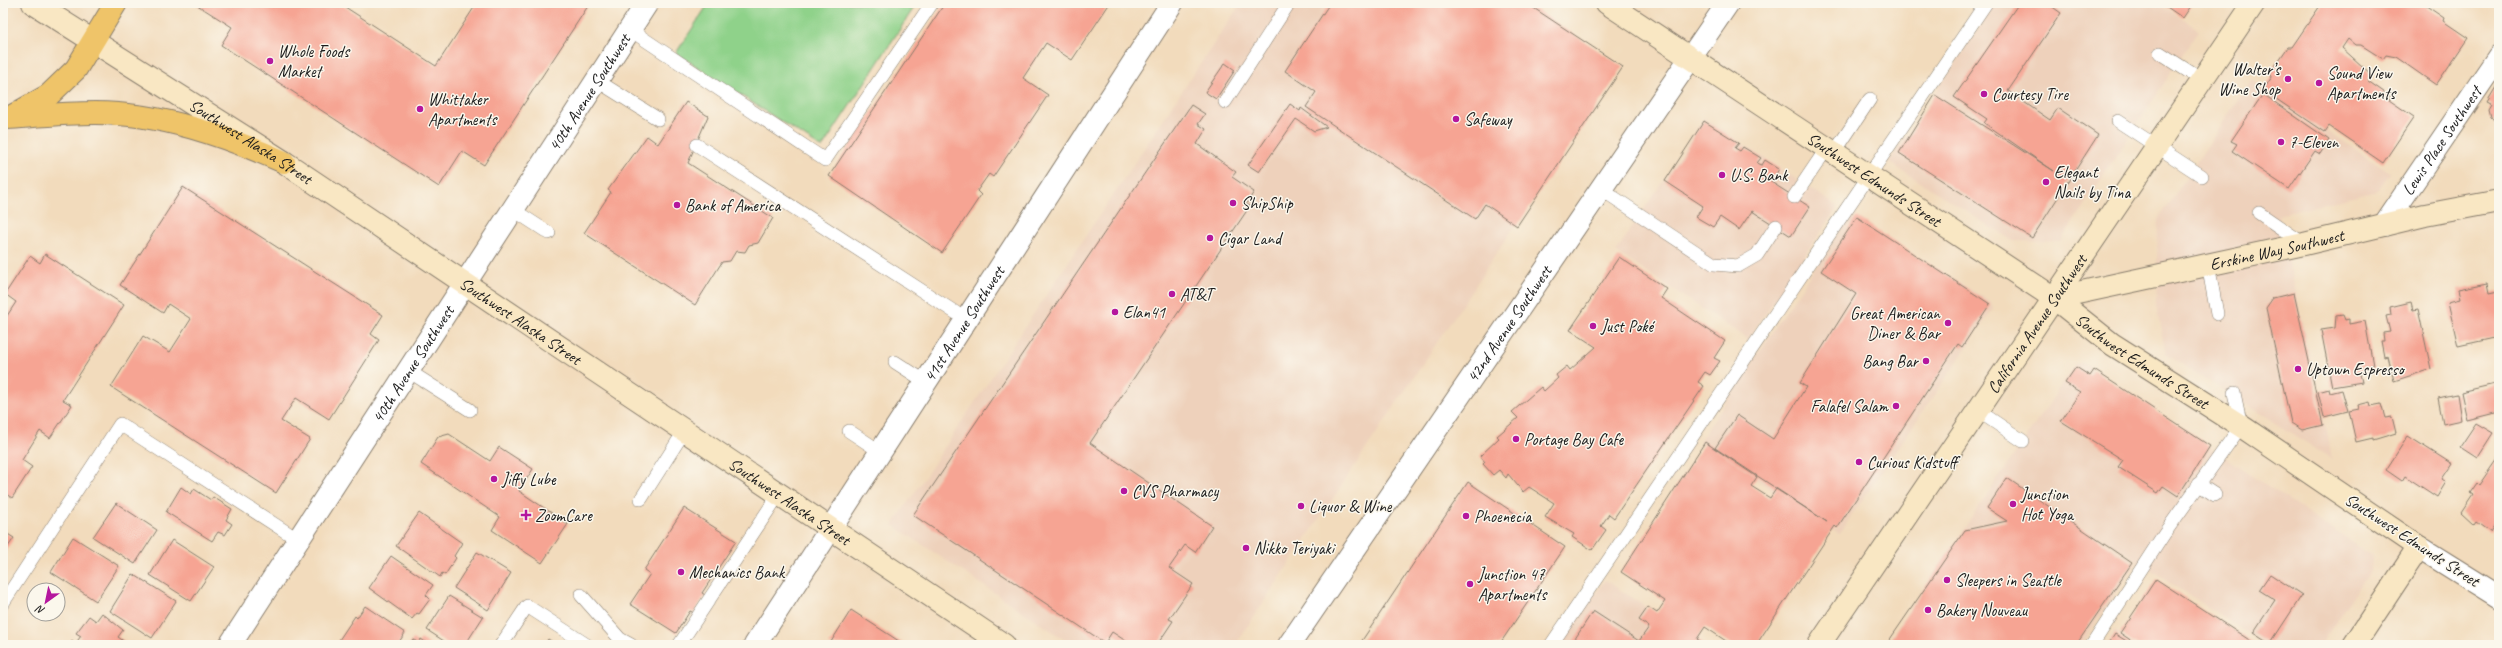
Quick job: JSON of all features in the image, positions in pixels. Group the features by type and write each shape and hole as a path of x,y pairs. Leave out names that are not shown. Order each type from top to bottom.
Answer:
{"main road":[{"name":"Southwest Alaska Street","path":"34,3 284,162 463,284 685,430 831,530 1004,645"},
{"path":"5,119 30,107 49,95 76,69 116,3"},
{"name":"Southwest Edmunds Street","path":"1607,3 2054,298 2112,344 2241,426 2419,547"},
{"name":"California Avenue Southwest","path":"1819,645 2254,3"},
{"path":"5,119 95,113 136,116 185,126 246,145 284,162"},
{"name":"Erskine Way Southwest","path":"2054,298 2499,201"},
{"path":"2354,645 2419,547"}],"street":[{"name":"40th Avenue Southwest","path":"230,645 463,284 647,3"},
{"name":"41st Avenue Southwest","path":"755,645 1172,3"},
{"name":"42nd Avenue Southwest","path":"1289,645 1728,3"},
{"name":"Lewis Place Southwest","path":"2384,225 2499,56"},
{"name":"Southwest Edmunds Street","path":"2419,547 2499,597"}],"lane":[{"path":"629,29 825,160 932,3"},
{"path":"1225,102 1289,3"},
{"path":"1551,645 1870,177 1986,3"},
{"path":"2160,53 2202,80"},
{"path":"596,80 658,119"},
{"path":"1794,197 1870,99"},
{"path":"2118,121 2202,176"},
{"path":"697,144 967,320"},
{"path":"1601,189 1714,264 1738,266 1757,255 1776,226"},
{"path":"512,209 549,233"},
{"path":"2259,213 2304,244"},
{"path":"2208,264 2217,314"},
{"path":"895,362 926,382"},
{"path":"408,370 470,410"},
{"path":"2092,645 2198,484 2241,426 2234,393"},
{"path":"1977,410 2023,441"},
{"path":"3,604 120,424 298,539"},
{"path":"641,499 685,430"},
{"path":"849,431 881,452"},
{"path":"2198,484 2215,495"},
{"path":"679,645 779,494"},
{"path":"581,595 620,639 631,645"},
{"path":"501,645 527,606 587,645"}],"shaded area":[{"path":"1241,3 1525,3 1621,67 1235,645 1073,645 893,525"},
{"path":"1996,3 2158,3 2199,30 2060,242 2013,241 1889,162"},
{"path":"2252,79 2390,173 2377,191 2279,215 2332,459 2166,354 2156,306 2158,220"},
{"path":"1704,118 1838,207 1748,339 1616,252"},
{"path":"1850,215 1991,302 1993,309 1839,534 1699,442"},
{"path":"2083,362 2372,556 2371,571 2320,645 2266,645 2030,491 2137,562 2082,645 1885,645 2076,364"},
{"path":"1605,580 1703,645 1561,645"},
{"path":"2115,631 2136,645 2106,645"}],"green space":[{"path":"709,3 917,3 822,148 676,53"}],"building":[{"name":"Whittaker Apartments","path":"194,3 339,3 436,66 477,3 590,3 484,165 462,151 439,187 221,45 232,27"},
{"path":"945,3 1110,3 1072,60 1046,43 1023,78 1048,95 993,177 989,174 977,191 981,195 942,253 829,176"},
{"name":"Safeway","path":"1330,3 1526,3 1623,67 1517,226 1485,204 1475,219 1306,107 1316,92 1285,71"},
{"path":"2019,3 2047,3 2061,13 2008,91 2050,120 2058,108 2098,135 2032,238 1899,153 1935,95 2054,171 1984,123 1987,119 1954,97"},
{"path":"2161,3 2193,3 2183,18"},
{"name":"Sound View Apartments","path":"2322,3 2422,3 2444,18 2443,21 2468,38 2436,85 2396,57 2386,55 2383,59 2361,45 2355,45 2348,39 2342,48 2372,75 2368,81 2391,97 2389,100 2414,117 2383,163 2329,126 2325,132 2263,90 2272,77 2270,73 2288,47 2292,47"},
{"path":"1225,63 1235,70 1216,99 1205,92"},
{"path":"2496,87 2499,89 2499,121 2496,121 2490,117 2488,109 2491,104 2487,102"},
{"name":"7-Eleven","path":"2263,94 2329,140 2320,154 2315,151 2289,189 2232,151 2237,144 2231,141"},
{"name":"Bank of America","path":"686,102 708,116 688,163 773,218 758,243 749,245 745,252 736,251 730,261 722,262 695,305 584,233 611,192 608,190 647,136 658,144"},
{"path":"1290,104 1300,111 1301,108 1327,127 1314,131 1296,119 1259,172 1248,165"},
{"name":"Elan41","path":"1191,105 1205,114 1198,124 1206,129 1197,144 1236,172 1232,177 1254,192 1246,204 1250,206 1090,443 1212,526 1195,552 1185,545 1169,568 1193,584 1169,619 1173,621 1157,645 1132,645 1112,632 1105,643 913,515"},
{"name":"U.S. Bank","path":"1704,121 1739,143 1735,148 1740,151 1743,147 1761,158 1757,163 1762,165 1765,160 1779,169 1771,182 1810,207 1791,236 1752,211 1739,230 1720,217 1713,227 1696,217 1703,206 1665,181"},
{"path":"183,187 383,315 371,334 379,340 329,419 296,398 281,421 310,439 276,493 111,387 143,336 170,352 191,319 168,304 163,313 120,285"},
{"path":"1857,217 1990,304 1962,347 1958,344 1837,528 1835,526 1756,645 1732,645 1705,627 1697,639 1706,645 1571,645 1593,611 1639,641 1649,627 1639,620 1648,607 1657,613 1665,601 1621,572 1705,442 1757,477 1751,486 1770,498 1776,489 1827,522 1715,448 1737,415 1773,439 1806,387 1800,383 1856,294 1821,271"},
{"path":"45,254 124,305 63,400 72,405 50,438 40,431 22,460 32,467 12,498 3,492 3,322 16,302 5,294 30,256 40,263"},
{"path":"1619,257 1667,289 1661,298 1725,341 1714,358 1720,361 1710,375 1705,372 1698,382 1704,386 1614,518 1609,514 1601,526 1606,530 1592,550 1572,537 1574,534 1545,517 1554,503 1529,487 1523,492 1508,474 1506,478 1499,470 1493,475 1483,464 1485,462 1480,456 1499,438 1497,436 1518,418 1512,412 1541,387 1544,391 1558,378 1556,375 1567,366 1570,370 1596,347 1570,330"},
{"path":"2488,283 2490,293 2499,291 2499,337 2458,346 2448,303 2460,300 2458,289"},
{"path":"2294,293 2323,425 2302,430 2291,423 2266,308 2273,298"},
{"path":"2411,302 2413,310 2418,309 2431,369 2394,381 2388,356 2384,357 2381,341 2384,341 2383,333 2390,332 2386,316 2391,315 2390,307"},
{"path":"2343,315 2345,320 2349,319 2349,324 2365,321 2374,371 2360,374 2362,382 2332,387 2321,330 2335,328 2336,316"},
{"path":"2076,367 2090,376 2094,370 2210,446 2178,496 2163,486 2158,493 2118,467 2123,460 2061,421 2080,392 2065,383"},
{"path":"2499,383 2499,412 2467,420 2461,392"},
{"path":"2329,389 2330,393 2342,390 2348,411 2324,417 2318,392"},
{"path":"2457,394 2461,420 2443,424 2438,398"},
{"path":"2370,402 2371,406 2381,404 2385,418 2392,417 2396,433 2373,440 2373,438 2356,442 2349,411 2359,409 2358,405"},
{"path":"2476,423 2493,433 2477,458 2460,447"},
{"path":"449,434 490,461 499,447 533,469 519,491 568,524 542,563 492,530 500,517 421,464 438,437"},
{"path":"2408,436 2452,464 2442,479 2446,482 2437,497 2405,476 2402,481 2386,470"},
{"path":"2499,456 2499,518 2490,532 2476,522 2474,525 2461,513 2473,495 2470,493 2477,483 2479,485"},
{"path":"2007,478 2132,563 2076,645 1886,645 1965,530 2007,521 1987,508"},
{"name":"Junction 47 Apartments","path":"1468,482 1565,547 1499,645 1359,645"},
{"path":"181,487 191,494 194,489 211,500 213,497 232,509 226,520 232,524 225,535 218,532 212,541 166,512"},
{"path":"116,503 157,530 135,564 93,537"},
{"name":"Mechanics Bank","path":"684,508 736,541 702,593 705,595 694,613 690,611 676,633 630,604 650,574 644,570"},
{"path":"419,513 462,543 454,556 456,558 445,575 442,573 440,577 396,546"},
{"path":"3,531 14,538 3,554"},
{"path":"73,537 119,566 96,601 51,572"},
{"path":"172,540 214,567 191,601 150,575"},
{"path":"477,552 511,573 488,610 454,588"},
{"path":"391,556 433,585 426,595 430,599 419,614 417,613 412,619 369,588"},
{"path":"133,574 176,601 152,638 110,611"},
{"path":"2270,574 2302,595 2270,644 2253,633 2275,600 2259,590"},
{"path":"2156,579 2257,645 2138,645 2120,633"},
{"path":"449,596 483,617 465,645 450,645 427,630"},
{"path":"365,606 405,633 397,645 340,645 337,643 355,616 357,618"},
{"path":"851,610 905,645 829,645"},
{"path":"102,613 123,630 118,637 129,645 69,645 72,641 75,644 81,636 76,633 89,616 96,621"},
{"path":"2115,634 2133,645 2108,645"},
{"path":"413,639 418,643 421,639 430,645 409,645"},
{"path":"548,639 557,645 544,645"}],"place":[{"name":"Whole Foods Market","path":"270,61"},
{"name":"Walter’s Wine Shop","path":"2288,79"},
{"name":"Sound View Apartments","path":"2319,83"},
{"name":"Courtesy Tire","path":"1984,94"},
{"name":"Whittaker Apartments","path":"420,109"},
{"name":"Safeway","path":"1456,119"},
{"name":"7-Eleven","path":"2281,142"},
{"name":"U.S. Bank","path":"1722,175"},
{"name":"Elegant Nails by Tina","path":"2046,182"},
{"name":"ShipShip","path":"1233,203"},
{"name":"Bank of America","path":"677,205"},
{"name":"Cigar Land","path":"1210,238"},
{"name":"AT&T","path":"1172,294"},
{"name":"Elan41","path":"1115,312"},
{"name":"Great American Diner & Bar","path":"1948,323"},
{"name":"Just Poké","path":"1593,326"},
{"name":"Bang Bar","path":"1926,361"},
{"name":"Uptown Espresso","path":"2298,369"},
{"name":"Falafel Salam","path":"1896,406"},
{"name":"Portage Bay Cafe","path":"1516,439"},
{"name":"Curious Kidstuff","path":"1859,462"},
{"name":"Jiffy Lube","path":"494,479"},
{"name":"CVS Pharmacy","path":"1124,491"},
{"name":"Junction Hot Yoga","path":"2013,504"},
{"name":"Liquor & Wine","path":"1301,506"},
{"name":"ZoomCare","path":"526,515"},
{"name":"Phoenecia","path":"1466,516"},
{"name":"Nikko Teriyaki","path":"1246,548"},
{"name":"Mechanics Bank","path":"681,572"},
{"name":"Sleepers in Seattle","path":"1947,580"},
{"name":"Junction 47 Apartments","path":"1470,584"},
{"name":"Bakery Nouveau","path":"1928,610"}]}
